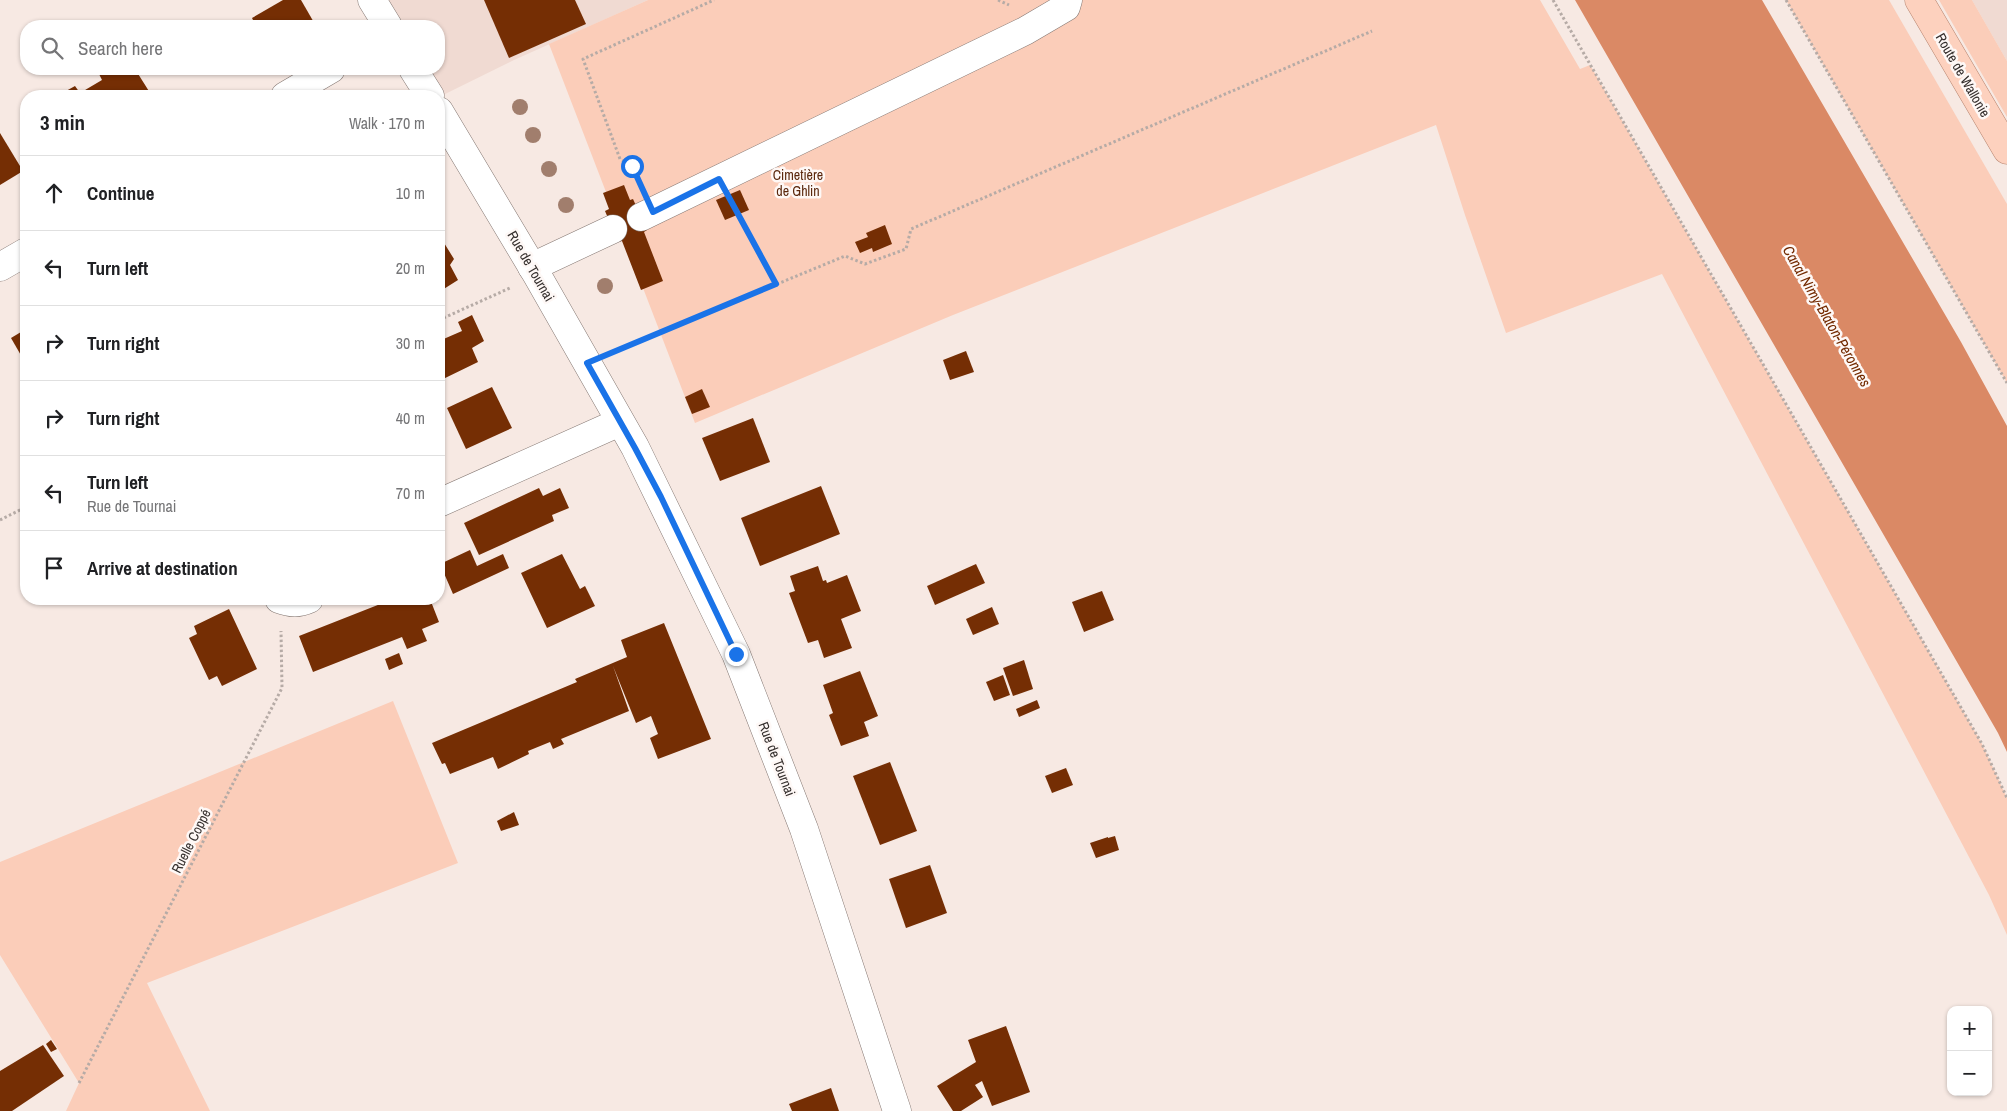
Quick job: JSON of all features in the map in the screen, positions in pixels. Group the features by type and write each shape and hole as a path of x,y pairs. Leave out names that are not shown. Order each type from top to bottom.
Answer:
{"main road":[{"name":"Route de Wallonie","path":"1919,0 2007,150"}],"street":[{"path":"372,0 384,20"},
{"path":"647,214 1026,31 1066,7 1068,0"},
{"path":"295,90 321,75"},
{"path":"418,75 426,90"},
{"name":"Rue de Tournai","path":"445,121 535,271 661,497 736,654 804,829 896,1111"},
{"path":"535,271 613,229"},
{"path":"0,267 20,255"},
{"path":"445,500 620,422"}],"path":[{"path":"647,214 632,166 620,159 583,59 714,0"},
{"path":"1553,0 1977,735 2007,798"},
{"path":"1786,0 2007,383"},
{"path":"587,363 845,256 865,264 906,248 912,229 1372,31"},
{"path":"719,179 776,284"},
{"path":"445,317 535,271"},
{"path":"0,520 20,510"},
{"name":"Ruelle Coppé","path":"79,1083 282,688 281,615 289,605"}],"shaded area":[{"path":"372,0 648,0 514,60 445,94 445,90 432,90 419,75 445,75 445,20 384,20"},
{"path":"1972,0 2007,0 2007,61"}],"green space":[{"name":"Cimetière de Ghlin","path":"648,0 1540,0 1580,69 1590,65 1982,744 2007,798 2007,935 1989,895 1662,274 1506,333 1436,125 953,315 695,423 549,44"},
{"path":"1786,0 1889,0 2007,204 2007,383"},
{"path":"1939,0 1972,0 2007,61 2007,117"},
{"path":"393,701 458,863 147,983 210,1111 66,1111 79,1083 0,955 0,862"}],"water":[{"name":"Canal Nimy-Blaton-Péronnes","path":"1575,0 1762,0 1961,342 2007,426 2007,752 1998,733"}],"building":[{"path":"283,0 301,0 313,20 253,20 252,18"},
{"path":"484,0 575,0 586,24 509,58"},
{"path":"100,75 139,75 148,90 85,90 102,80"},
{"path":"75,86 78,90 68,90"},
{"path":"0,133 20,166 20,173 0,185"},
{"path":"624,185 630,200 633,199 647,230 644,232 663,281 641,290 622,241 618,242 605,211 609,209 603,193"},
{"path":"740,190 749,210 725,220 716,200"},
{"path":"885,225 892,244 873,252 872,248 860,253 855,242 868,237 866,233"},
{"path":"445,244 454,259 450,265 458,280 445,288"},
{"path":"472,315 484,341 472,348 478,362 445,378 445,338 462,331 458,322"},
{"path":"20,333 20,354 11,338"},
{"path":"966,351 974,372 950,380 943,360"},
{"path":"492,387 512,428 466,449 447,408"},
{"path":"702,389 710,407 692,414 685,397"},
{"path":"753,418 770,462 720,481 702,438"},
{"path":"821,486 840,534 760,566 741,518"},
{"path":"539,488 543,496 560,488 569,508 552,515 554,521 479,555 464,523"},
{"path":"470,550 477,566 503,554 509,568 453,594 445,576 445,562"},
{"path":"562,554 580,589 585,586 595,606 547,628 521,573"},
{"path":"976,564 985,583 935,605 927,586"},
{"path":"818,566 823,581 826,580 827,583 847,575 861,611 841,619 852,648 824,658 818,640 808,643 789,593 795,591 790,576"},
{"path":"1102,591 1114,620 1084,632 1072,602"},
{"path":"378,605 432,605 439,622 422,629 427,641 407,649 402,637 313,672 299,636"},
{"path":"992,607 999,624 973,635 966,619"},
{"path":"229,609 257,669 222,686 217,676 209,680 189,638 197,634 194,626"},
{"path":"664,623 711,739 658,759 650,738 658,734 651,716 636,723 613,666 629,711 561,739 564,744 553,749 550,742 528,751 529,754 498,769 493,757 450,774 445,763 442,764 432,743 577,682 575,679 627,657 621,640"},
{"path":"399,653 403,664 389,670 385,659"},
{"path":"1024,660 1033,689 1013,696 1003,668"},
{"path":"860,671 878,716 864,722 869,736 841,746 829,715 833,713 823,685"},
{"path":"1003,675 1010,695 994,701 986,682"},
{"path":"1037,700 1040,708 1019,717 1016,709"},
{"path":"890,762 917,831 880,845 853,776"},
{"path":"1066,768 1073,785 1052,793 1045,776"},
{"path":"514,812 519,825 501,831 497,821"},
{"path":"1115,836 1119,850 1096,858 1090,843"},
{"path":"930,865 947,913 906,928 889,879"},
{"path":"1006,1026 1030,1092 992,1106 982,1081 975,1085 983,1097 961,1111 953,1111 937,1086 976,1062 968,1040"},
{"path":"51,1040 57,1049 51,1052 46,1044"},
{"path":"43,1045 64,1076 12,1111 0,1111 0,1071"},
{"path":"831,1088 839,1111 792,1111 789,1104"}],"route":[{"path":"632,166 653,212 719,179 776,284 587,363 661,497 736,654"}]}
